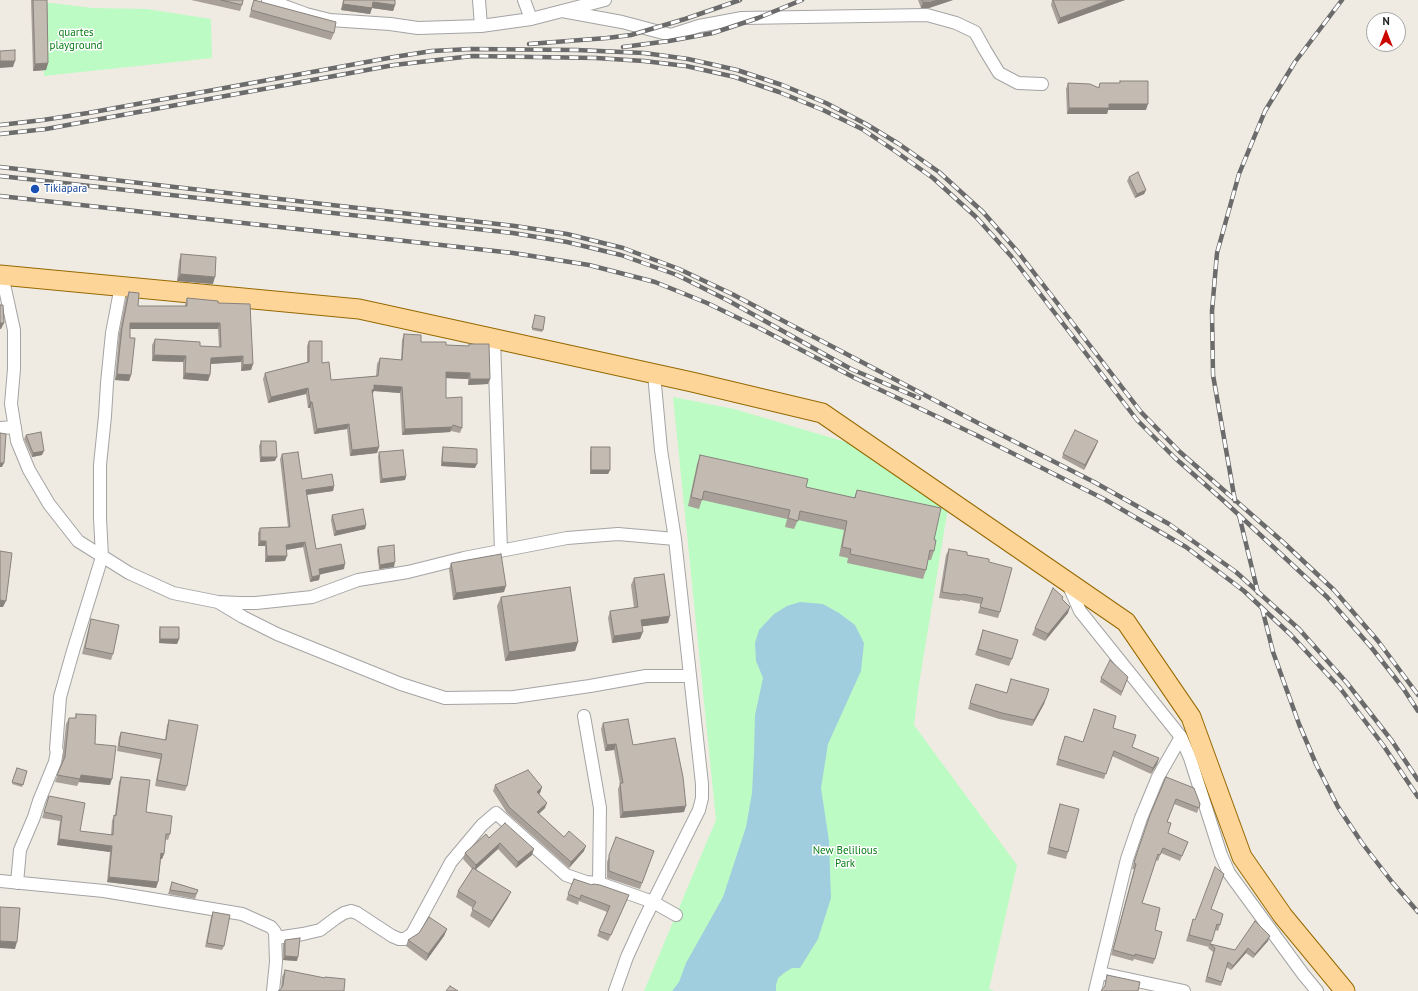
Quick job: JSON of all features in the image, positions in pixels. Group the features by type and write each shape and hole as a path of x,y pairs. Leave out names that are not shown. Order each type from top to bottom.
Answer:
{"main road":[{"path":"1,275 359,309 654,374 822,413 1126,622 1191,717 1242,857 1283,916 1345,991"}],"street":[{"path":"268,0 306,14 330,20 390,24 418,28 481,26 531,18 605,0"},
{"path":"480,0 481,26"},
{"path":"524,0 531,18"},
{"path":"562,11 622,22 671,34 699,26 742,18 927,15 956,23 976,32 999,73 1018,83 1042,84"},
{"path":"1,275 14,330 14,369 11,404 17,441 29,470 49,504 78,541 129,573 173,593 218,602 239,604 312,597 358,580 408,572 464,558 567,538 618,534 675,539"},
{"path":"17,883 20,850 34,817 38,801 55,762 57,752 60,697 102,557 100,465 112,333 121,286"},
{"path":"494,339 501,551"},
{"path":"615,991 627,957 699,810 702,798 702,784 675,539 661,450 654,374"},
{"path":"0,428 15,427"},
{"path":"1067,581 1080,612 1181,737 1190,758 1221,855 1229,873 1317,991"},
{"path":"218,602 243,617 277,634 401,684 445,698 514,697 646,676 689,676"},
{"path":"584,716 600,808 599,883"},
{"path":"1095,991 1128,859 1141,818 1158,777 1181,737"},
{"path":"276,938 320,930 344,913 351,911 357,913 392,936 399,939 405,939 412,934 451,862 482,825 496,813 566,875 586,882 599,883 653,902 676,915"},
{"path":"0,881 104,891 242,914 271,927 275,932 276,962 273,991"},
{"path":"1100,973 1184,991"}],"green space":[{"name":"quartes playground","path":"42,2 93,8 147,9 211,19 212,58 44,76"},
{"name":"New Belilious Park","path":"673,397 734,409 883,453 948,508 919,684 914,725 1017,865 989,989 994,991 644,991 716,820"}],"water":[{"path":"800,602 823,604 839,613 855,625 864,643 861,671 828,744 821,788 829,841 831,898 818,939 800,968 792,968 778,978 776,991 672,991 679,982 686,963 723,897 746,827 752,793 755,715 763,678 756,661 755,643 759,630 774,614 787,606"}],"building":[{"path":"33,0 47,0 48,63 35,64"},
{"path":"221,0 243,0 242,5"},
{"path":"254,0 336,22 334,33 251,10"},
{"path":"344,0 395,0 395,5 373,2 372,8 343,4"},
{"path":"922,0 937,0 923,2"},
{"path":"1053,0 1109,0 1060,18"},
{"path":"15,50 15,61 0,61 0,51"},
{"path":"1120,81 1148,81 1148,104 1109,104 1109,108 1069,108 1068,83 1090,84 1099,88 1100,83 1120,83"},
{"path":"1138,172 1146,190 1137,194 1129,177"},
{"path":"181,254 216,257 215,277 180,274"},
{"path":"129,292 139,293 138,306 187,306 187,298 218,301 218,303 250,304 253,364 243,365 243,356 211,358 210,375 185,373 186,356 154,355 155,339 200,342 200,346 221,347 220,323 130,323 130,338 135,338 131,375 117,374 122,328"},
{"path":"0,305 3,305 4,323 0,323"},
{"path":"535,315 545,317 543,330 532,328"},
{"path":"404,334 421,335 421,342 446,342 446,345 469,346 469,344 489,344 490,379 470,379 470,373 446,372 446,398 462,397 462,428 453,425 452,427 405,429 402,387 374,385 374,389 372,390 379,447 352,450 349,424 317,429 308,388 271,397 265,373 309,362 309,341 322,341 322,363 329,362 331,380 378,376 380,358 402,360"},
{"path":"1075,430 1098,441 1085,465 1063,454"},
{"path":"41,432 44,451 33,453 26,435"},
{"path":"0,433 6,434 4,463 0,463"},
{"path":"261,441 276,441 277,457 261,457"},
{"path":"443,447 477,449 477,464 442,462"},
{"path":"591,447 610,447 610,470 591,470"},
{"path":"403,450 406,476 382,479 379,452"},
{"path":"298,452 302,479 332,474 334,486 306,490 316,549 341,544 345,564 319,569 320,575 312,577 305,542 286,545 287,556 267,556 266,541 260,541 260,528 290,527 282,454"},
{"path":"700,455 808,479 806,487 855,498 857,490 941,508 934,540 936,540 934,551 930,550 926,570 850,554 851,549 842,547 847,521 800,511 798,521 788,518 790,510 704,491 702,500 691,497"},
{"path":"363,509 366,525 336,531 332,515"},
{"path":"394,545 395,562 380,565 378,547"},
{"path":"949,549 967,552 967,555 989,559 989,562 1012,568 1000,612 980,607 983,598 942,592"},
{"path":"0,551 12,553 6,601 0,600"},
{"path":"501,554 506,586 456,593 451,563"},
{"path":"664,574 670,616 641,620 643,632 614,636 610,611 638,607 634,578"},
{"path":"570,587 578,642 509,652 501,597"},
{"path":"1053,588 1063,597 1062,599 1070,607 1048,634 1035,628"},
{"path":"91,619 119,625 113,654 85,648"},
{"path":"160,627 179,627 179,639 160,639"},
{"path":"983,630 1018,640 1012,659 978,649"},
{"path":"1110,660 1128,677 1122,692 1101,678"},
{"path":"1011,679 1049,689 1046,698 1034,720 1002,713 970,703 976,684 1007,693"},
{"path":"1094,709 1116,716 1113,728 1136,735 1132,747 1159,758 1153,768 1114,751 1106,774 1058,759 1065,736 1083,742"},
{"path":"76,714 96,715 95,744 116,746 112,779 81,775 80,779 57,775 65,757 69,718 76,718"},
{"path":"628,719 633,745 675,738 683,777 686,806 623,812 620,783 623,783 616,744 607,745 603,723"},
{"path":"169,720 198,725 187,786 157,780 162,754 119,746 121,732 166,740"},
{"path":"17,768 27,771 23,785 12,782"},
{"path":"528,770 542,787 537,792 547,803 537,812 564,837 569,831 586,846 571,862 509,807 495,785"},
{"path":"121,777 150,780 146,812 172,816 170,834 166,834 164,854 161,853 158,882 109,877 112,846 59,839 62,816 44,812 49,796 85,803 80,831 113,835 114,815 116,816"},
{"path":"1166,777 1194,788 1200,804 1199,808 1176,799 1167,822 1171,823 1168,833 1188,842 1182,856 1163,848 1160,855 1158,854 1142,903 1160,908 1155,930 1162,932 1155,959 1135,954 1135,956 1113,950 1136,864 1134,863 1136,856 1150,815"},
{"path":"1060,804 1079,809 1068,852 1049,847"},
{"path":"505,823 534,849 518,862 500,843 476,865 465,853 486,834 489,838"},
{"path":"616,837 654,851 642,883 609,871 609,855"},
{"path":"1215,867 1224,874 1211,909 1223,914 1220,925 1217,924 1212,941 1189,935 1193,919 1195,920"},
{"path":"473,868 511,892 492,921 472,909 476,902 458,891"},
{"path":"574,879 592,885 600,885 629,895 611,935 599,931 610,906 581,895 580,899 568,894"},
{"path":"172,882 198,890 196,894 170,890"},
{"path":"0,907 20,908 17,942 0,941"},
{"path":"213,912 230,915 224,946 207,943"},
{"path":"429,917 447,929 428,954 408,940 419,933"},
{"path":"1255,921 1270,936 1255,954 1248,948 1233,966 1228,962 1222,982 1207,977 1215,948 1210,944 1235,950"},
{"path":"300,938 298,957 285,956 285,940"},
{"path":"285,970 325,978 345,979 344,991 278,991 283,985"},
{"path":"1107,975 1140,982 1138,991 1101,991 1105,986"},
{"path":"450,986 458,991 446,991"}],"railway":[{"path":"529,44 631,35 685,19 740,0"},
{"path":"623,47 713,33 758,18 802,0"},
{"path":"1235,501 1213,375 1212,311 1217,253 1239,174 1265,111 1295,62 1342,0"},
{"path":"0,125 88,113 394,57 432,51 471,49 577,50 644,53 688,59 737,70 782,85 826,103 866,124 899,144 939,172 983,212 1018,252 1141,412 1180,452 1283,542 1334,590 1378,641 1418,695"},
{"path":"0,134 46,129 394,65 472,56 596,58 644,61 686,66 735,77 779,92 823,110 862,129 933,178 976,217 1011,256 1137,420 1175,458 1225,502 1327,597 1371,647 1403,688 1418,711"},
{"path":"0,167 515,226 567,234 623,248 679,269 732,294 1094,482 1169,524 1236,572 1299,629 1347,683 1392,741 1418,780"},
{"path":"0,176 513,233 567,242 621,255 677,275 729,301 851,369 919,398"},
{"path":"0,196 513,253 589,265 655,282 707,303 761,329 855,378 974,434 1104,499 1186,547 1244,591 1291,635 1340,688 1383,745 1418,797"},
{"path":"1239,515 1258,593"},
{"path":"1262,608 1273,652 1299,724 1316,764 1338,807 1362,843 1392,882 1418,912"}],"place":[{"name":"Tikiapara","path":"35,189"}]}
